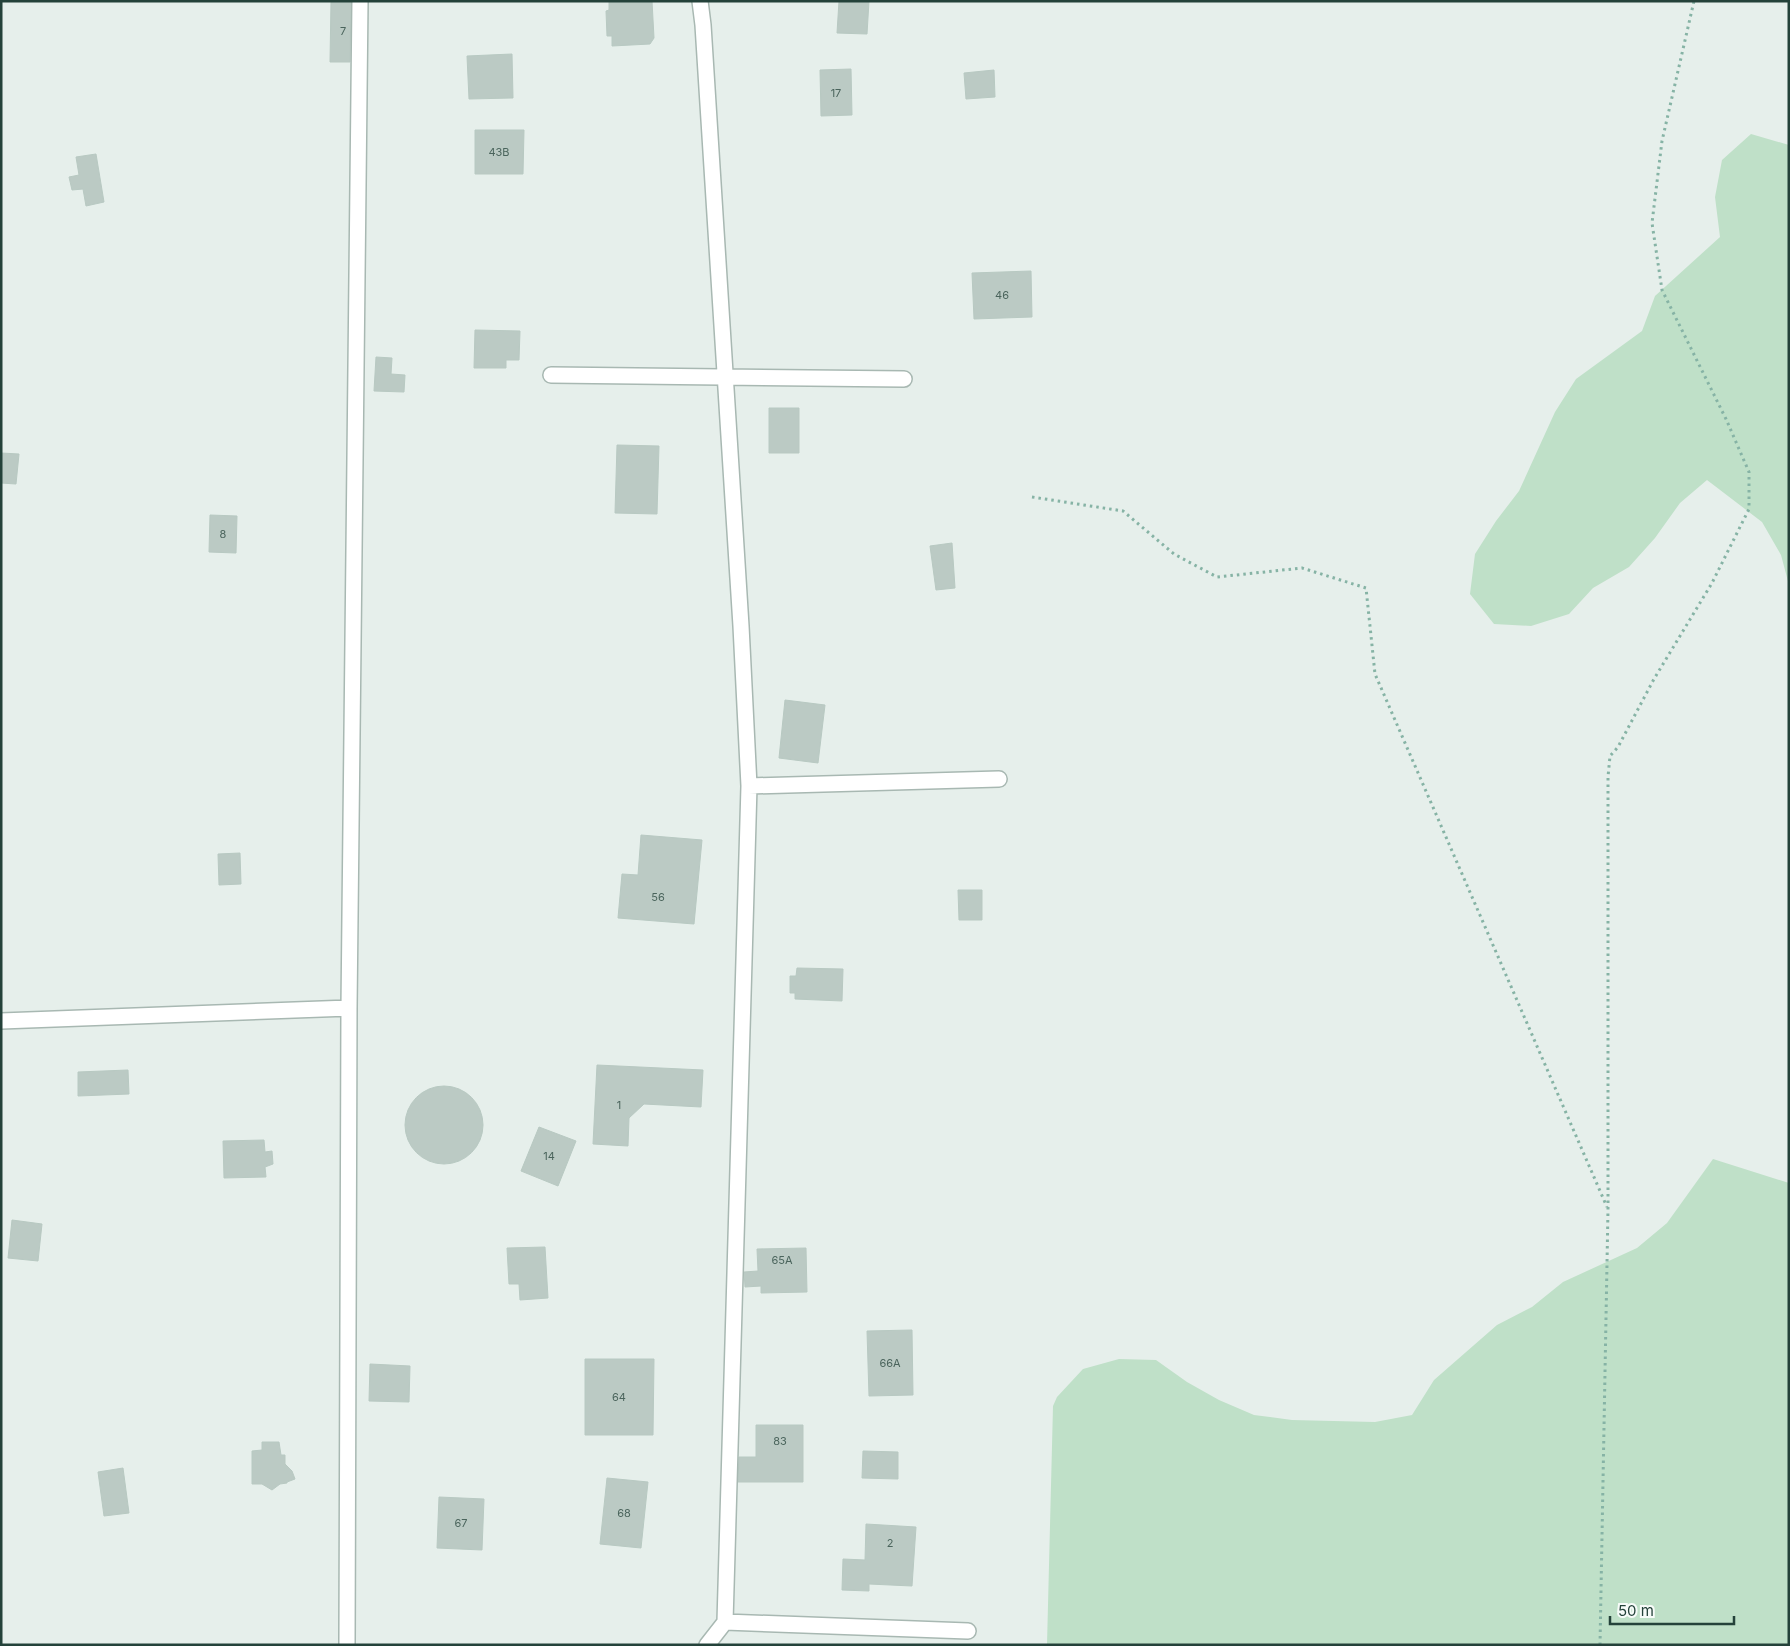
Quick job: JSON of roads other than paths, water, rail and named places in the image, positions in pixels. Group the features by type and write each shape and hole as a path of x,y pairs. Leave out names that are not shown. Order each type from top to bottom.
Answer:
{"street":[{"path":"347,1645 350,1008 360,1"},
{"path":"700,1 750,786 725,1622 707,1645"},
{"path":"551,375 904,379"},
{"path":"750,786 999,779"},
{"path":"1,1021 350,1008"},
{"path":"725,1622 968,1631"}]}
